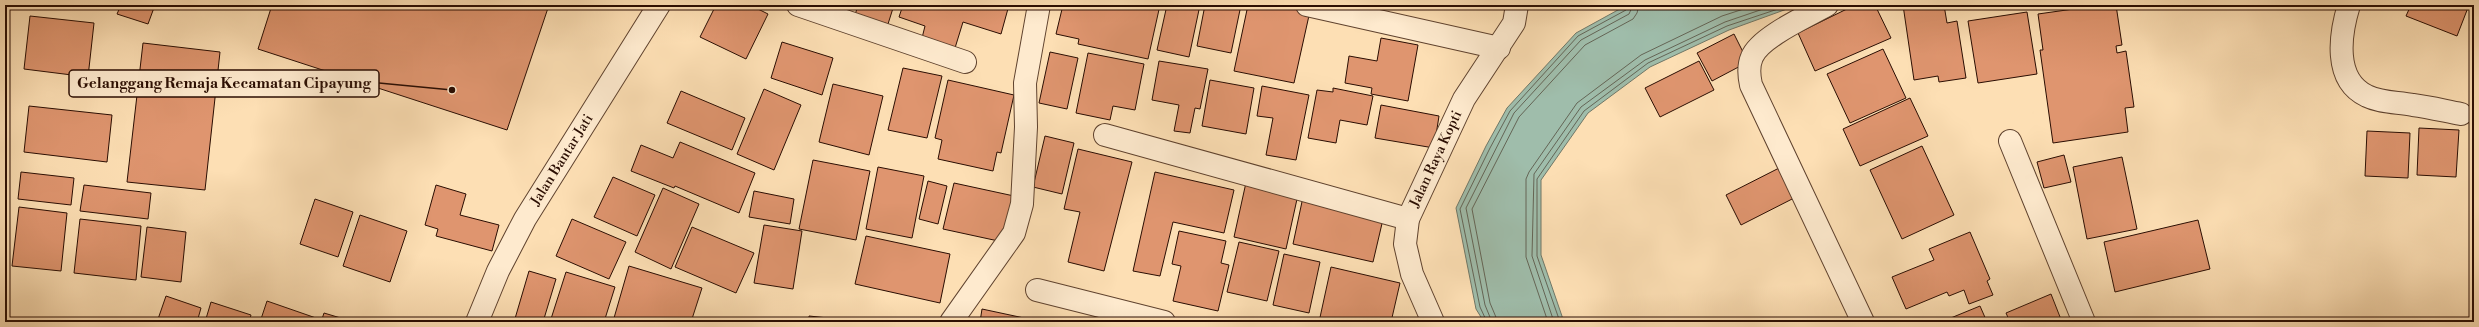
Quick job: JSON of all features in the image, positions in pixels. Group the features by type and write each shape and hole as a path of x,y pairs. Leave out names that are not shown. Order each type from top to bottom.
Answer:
{"street":[{"name":"Jalan Bantar Jati","path":"477,322 498,271 525,219 659,5"},
{"path":"798,5 965,62"},
{"path":"951,322 1014,233 1022,204 1026,127 1025,83 1039,5"},
{"path":"1307,5 1499,48"},
{"name":"Jalan Raya Kopti","path":"1434,322 1412,274 1405,244 1408,219 1464,99 1499,48 1514,23 1517,5"},
{"path":"1827,5 1766,41 1752,56 1749,76 1754,92 1863,322"},
{"path":"2349,5 2341,35 2341,54 2344,68 2354,84 2366,96 2384,101 2461,114"},
{"path":"1105,135 1408,219"},
{"path":"2010,141 2084,322"},
{"path":"1037,290 1164,322"}],"water":[{"path":"1627,5 1798,5 1729,30 1650,67 1588,113 1541,180 1541,255 1564,322 1484,322 1476,309 1456,208 1486,146 1507,108 1576,33"}],"building":[{"path":"121,5 155,5 148,24 117,14"},
{"path":"272,5 549,5 507,130 258,49"},
{"path":"716,5 750,5 768,14 746,59 700,37"},
{"path":"858,5 894,5 888,24 855,15"},
{"path":"903,5 1009,5 1001,34 963,22 955,48 922,38 925,26 899,17"},
{"path":"1063,5 1160,5 1148,59 1078,44 1079,39 1056,34"},
{"path":"1167,5 1200,5 1189,57 1157,50"},
{"path":"1205,5 1241,5 1231,53 1197,46"},
{"path":"1248,5 1283,5 1310,11 1294,83 1234,71"},
{"path":"1413,5 1435,5 1434,9"},
{"path":"1855,5 1875,5 1891,38 1815,71 1798,33"},
{"path":"1903,5 1944,5 1947,23 1957,21 1966,78 1939,82 1938,76 1914,80"},
{"path":"2102,5 2116,5 2122,45 2116,46 2117,53 2126,51 2134,107 2125,108 2128,132 2053,143 2040,50 2043,50 2038,14"},
{"path":"2411,5 2469,5 2457,36 2406,16"},
{"path":"2027,12 2037,74 1978,83 1968,21"},
{"path":"30,16 94,23 88,77 24,69"},
{"path":"1734,34 1748,62 1712,81 1697,53"},
{"path":"1381,38 1418,45 1408,101 1371,94 1372,88 1345,83 1349,56 1377,61"},
{"path":"782,42 833,58 822,95 771,78"},
{"path":"143,43 220,52 205,190 127,182"},
{"path":"1883,49 1906,98 1850,123 1827,74"},
{"path":"1050,52 1078,58 1067,109 1039,103"},
{"path":"1088,53 1144,64 1135,110 1113,106 1110,120 1076,113"},
{"path":"1159,61 1208,69 1200,109 1195,108 1190,133 1174,131 1179,105 1152,100"},
{"path":"1699,61 1714,90 1660,117 1645,88"},
{"path":"903,68 942,76 927,138 888,130"},
{"path":"948,80 1014,95 1001,153 997,152 993,171 938,159 942,140 935,138"},
{"path":"1210,80 1254,88 1246,134 1202,126"},
{"path":"833,84 883,96 869,155 819,142"},
{"path":"1262,86 1309,95 1296,160 1266,155 1273,118 1257,116"},
{"path":"1333,88 1373,96 1367,125 1340,120 1336,143 1308,138 1317,90 1333,92"},
{"path":"764,89 801,105 774,170 737,154"},
{"path":"681,91 745,118 732,150 667,123"},
{"path":"1910,98 1928,136 1860,166 1843,129"},
{"path":"1381,105 1439,116 1434,148 1375,138"},
{"path":"29,106 112,115 107,162 24,152"},
{"path":"2419,128 2459,130 2456,177 2417,175"},
{"path":"2367,131 2410,133 2408,178 2365,176"},
{"path":"1045,136 1074,143 1062,194 1033,187"},
{"path":"680,142 755,173 739,213 675,186 674,188 631,171 641,145 673,158"},
{"path":"1922,146 1954,215 1902,239 1870,170"},
{"path":"1078,149 1132,162 1104,271 1068,262 1080,212 1064,209"},
{"path":"2064,155 2071,182 2044,188 2037,162"},
{"path":"2122,157 2137,229 2087,239 2073,167"},
{"path":"813,160 870,171 856,240 799,229"},
{"path":"1785,165 1800,195 1741,225 1726,195"},
{"path":"878,167 924,176 912,238 866,229"},
{"path":"21,172 74,178 71,205 18,199"},
{"path":"1155,172 1234,190 1224,233 1173,222 1160,276 1133,271"},
{"path":"613,177 655,195 637,236 594,217"},
{"path":"1247,178 1299,190 1286,249 1234,237"},
{"path":"928,181 947,186 938,224 919,219"},
{"path":"954,183 1014,196 1003,242 943,229"},
{"path":"84,185 151,193 148,219 80,211"},
{"path":"436,185 466,194 460,215 499,225 492,251 436,236 438,229 425,225"},
{"path":"663,188 699,204 671,269 635,252"},
{"path":"754,191 794,199 790,224 749,217"},
{"path":"1303,197 1384,215 1373,262 1293,244"},
{"path":"315,199 353,212 338,257 300,244"},
{"path":"19,207 67,213 61,271 12,266"},
{"path":"360,215 407,231 390,282 343,266"},
{"path":"80,219 141,226 136,280 74,273"},
{"path":"572,219 626,242 609,279 556,256"},
{"path":"2198,220 2210,269 2115,292 2104,242"},
{"path":"764,225 802,231 793,289 754,283"},
{"path":"147,227 186,232 181,282 141,277"},
{"path":"692,227 754,253 736,293 675,267"},
{"path":"1179,231 1226,241 1221,263 1229,265 1218,311 1173,301 1181,266 1172,264"},
{"path":"1970,232 1990,279 1987,281 1993,295 1969,304 1964,290 1949,296 1947,292 1906,309 1892,277 1934,260 1929,249"},
{"path":"866,236 950,254 940,303 855,284"},
{"path":"1239,242 1279,251 1267,301 1227,292"},
{"path":"1284,254 1320,262 1309,313 1273,305"},
{"path":"629,266 702,288 691,322 628,322 614,318"},
{"path":"1331,267 1400,283 1391,322 1319,322"},
{"path":"529,271 556,279 543,322 514,322"},
{"path":"566,272 615,287 604,322 550,322"},
{"path":"2051,294 2062,322 2010,322 2006,313"},
{"path":"166,296 201,308 197,322 157,322"},
{"path":"267,301 316,318 315,322 260,322"},
{"path":"211,302 251,315 249,322 205,322"},
{"path":"1980,306 1987,322 1941,322"},
{"path":"982,309 1024,318 1024,322 980,322"},
{"path":"324,313 344,319 343,322 321,322"},
{"path":"809,316 866,322 809,322"}],"place":[{"name":"Gelanggang Remaja Kecamatan Cipayung","path":"452,90"}]}
